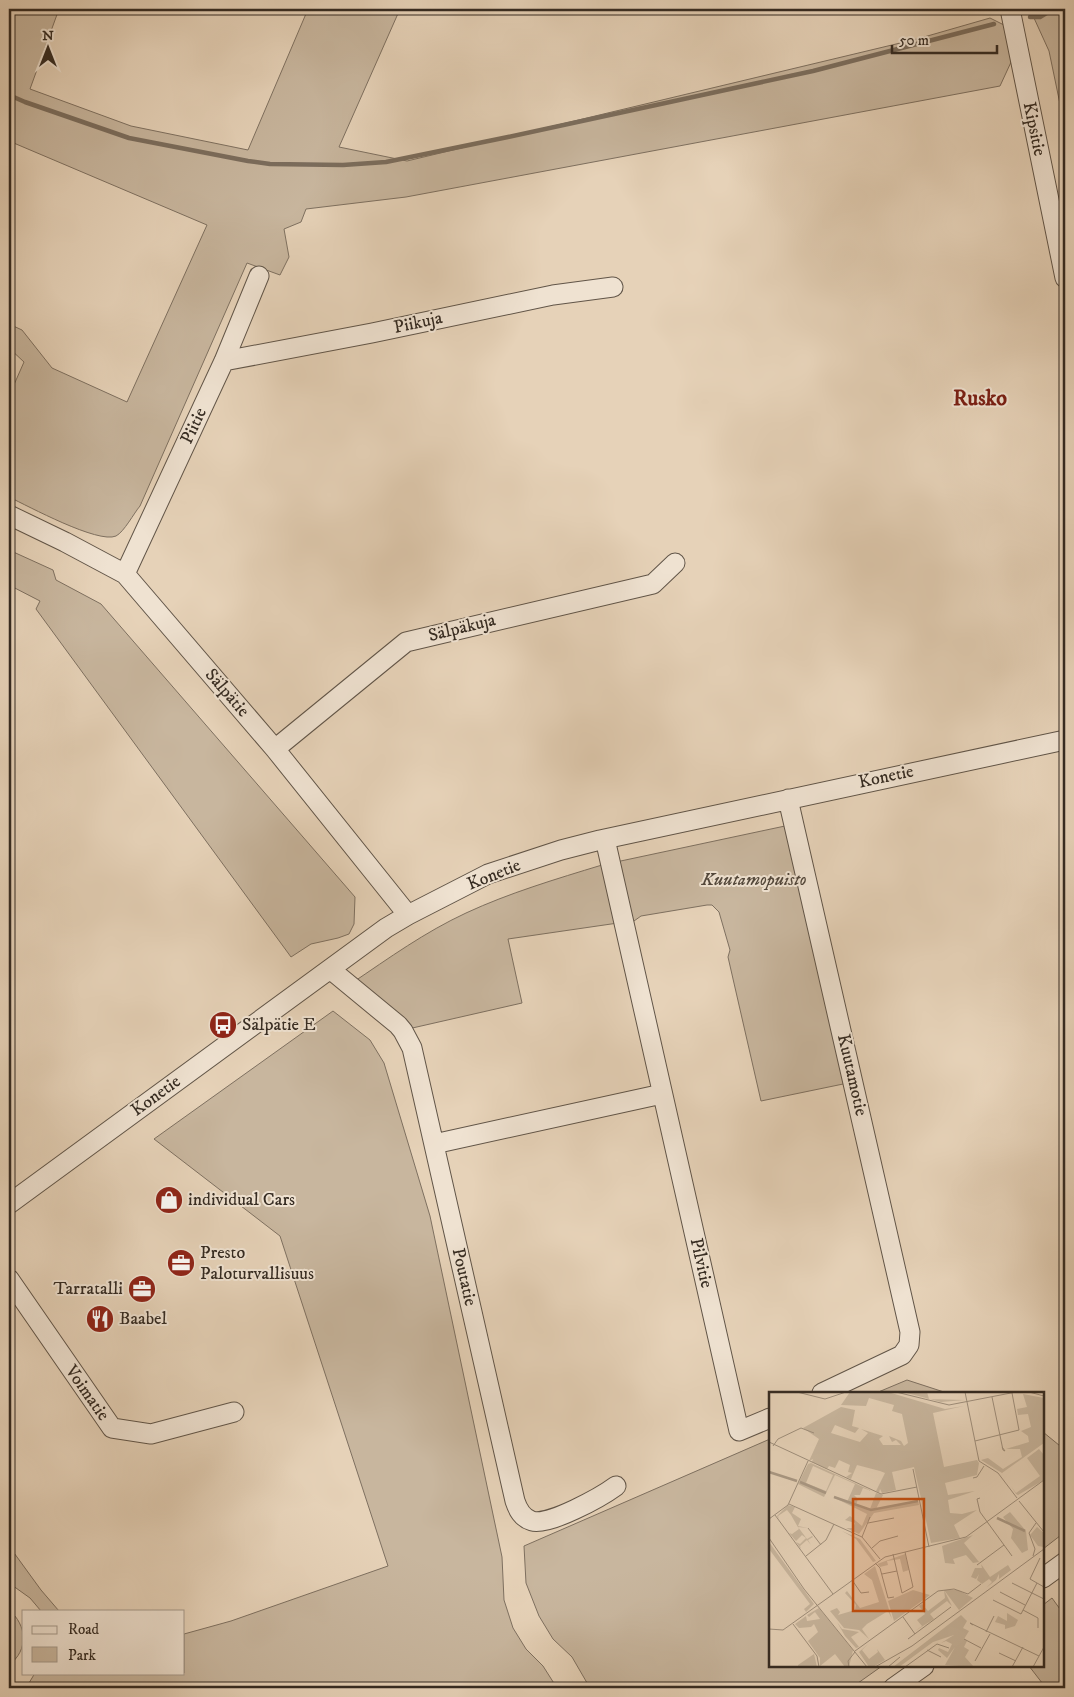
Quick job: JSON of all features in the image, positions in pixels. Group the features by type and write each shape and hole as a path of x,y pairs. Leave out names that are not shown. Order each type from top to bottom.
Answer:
{"street":[{"name":"Kipsitie","path":"1010,9 1065,278"},
{"name":"Piitie","path":"125,574 224,360 259,276"},
{"name":"Piikuja","path":"224,360 372,333 553,295 613,287"},
{"name":"Sälpätie","path":"9,515 125,574 275,750 408,915"},
{"name":"Sälpäkuja","path":"275,750 406,642 653,584 675,563"},
{"name":"Konetie","path":"9,1204 386,928 488,874 561,850 605,839 1065,740"},
{"name":"Kuutamotie","path":"788,799 910,1332 910,1340 906,1351 902,1355 824,1392"},
{"name":"Pilvitie","path":"605,839 739,1431 769,1418"},
{"name":"Poutatie","path":"330,969 392,1019 403,1031 412,1048 519,1512 533,1522 549,1521 607,1493 616,1486"},
{"path":"434,1144 662,1094"},
{"name":"Voimatie","path":"9,1279 112,1428 151,1434 234,1412"},
{"path":"1044,1577 1065,1562"},
{"path":"893,1688 923,1667"}],"green space":[{"path":"9,9 59,9 30,89 131,126 248,150 308,9 400,9 339,147 407,161 917,39 990,18 1004,25 1012,60 1000,86 406,197 306,209 301,222 284,229 289,257 280,275 247,263 140,506 119,534 107,537 79,530 9,497 9,396 24,362 9,348 9,324 22,330 52,368 127,402 207,225 9,141"},
{"path":"1032,9 1065,9 1065,128 1049,51 1034,18"},
{"path":"9,550 53,570 56,580 101,604 355,897 354,924 349,934 311,944 291,957 36,609 40,601 9,585"},
{"name":"Kuutamopuisto","path":"785,826 848,1083 761,1101 728,957 730,950 719,912 712,905 707,905 641,916 634,921 628,921 616,862"},
{"path":"602,865 618,923 508,939 522,1003 408,1029 352,983 451,920 516,893"},
{"path":"333,1011 370,1040 384,1063 430,1216 502,1557 504,1600 513,1628 526,1649 543,1666 557,1688 14,1688 29,1683 34,1674 185,1674 185,1634 231,1621 388,1566 280,1236 154,1139"},
{"path":"907,1380 944,1392 878,1392"},
{"path":"1044,1433 1065,1450 1065,1532 1044,1548"},
{"path":"769,1439 769,1667 881,1667 851,1688 590,1688 572,1657 553,1639 539,1616 526,1583 524,1546"},
{"path":"9,1546 58,1610 40,1610 30,1598 9,1583"},
{"path":"1052,1598 1065,1616 1065,1688 1046,1688 1030,1667 1044,1667 1044,1604"},
{"path":"9,1610 15,1616 22,1630 22,1647 9,1665"}],"waterway":[{"path":"1030,17 1040,17 1053,9"},
{"path":"9,95 129,138 248,161 270,164 343,165 386,162 813,71 994,24"}],"place":[{"name":"Sälpätie E","path":"223,1025"},
{"name":"individual Cars","path":"169,1200"},
{"name":"Presto Paloturvallisuus","path":"181,1263"},
{"name":"Tarratalli","path":"142,1289"},
{"name":"Baabel","path":"100,1319"}],"district":[{"name":"Rusko","path":"980,398"}]}
